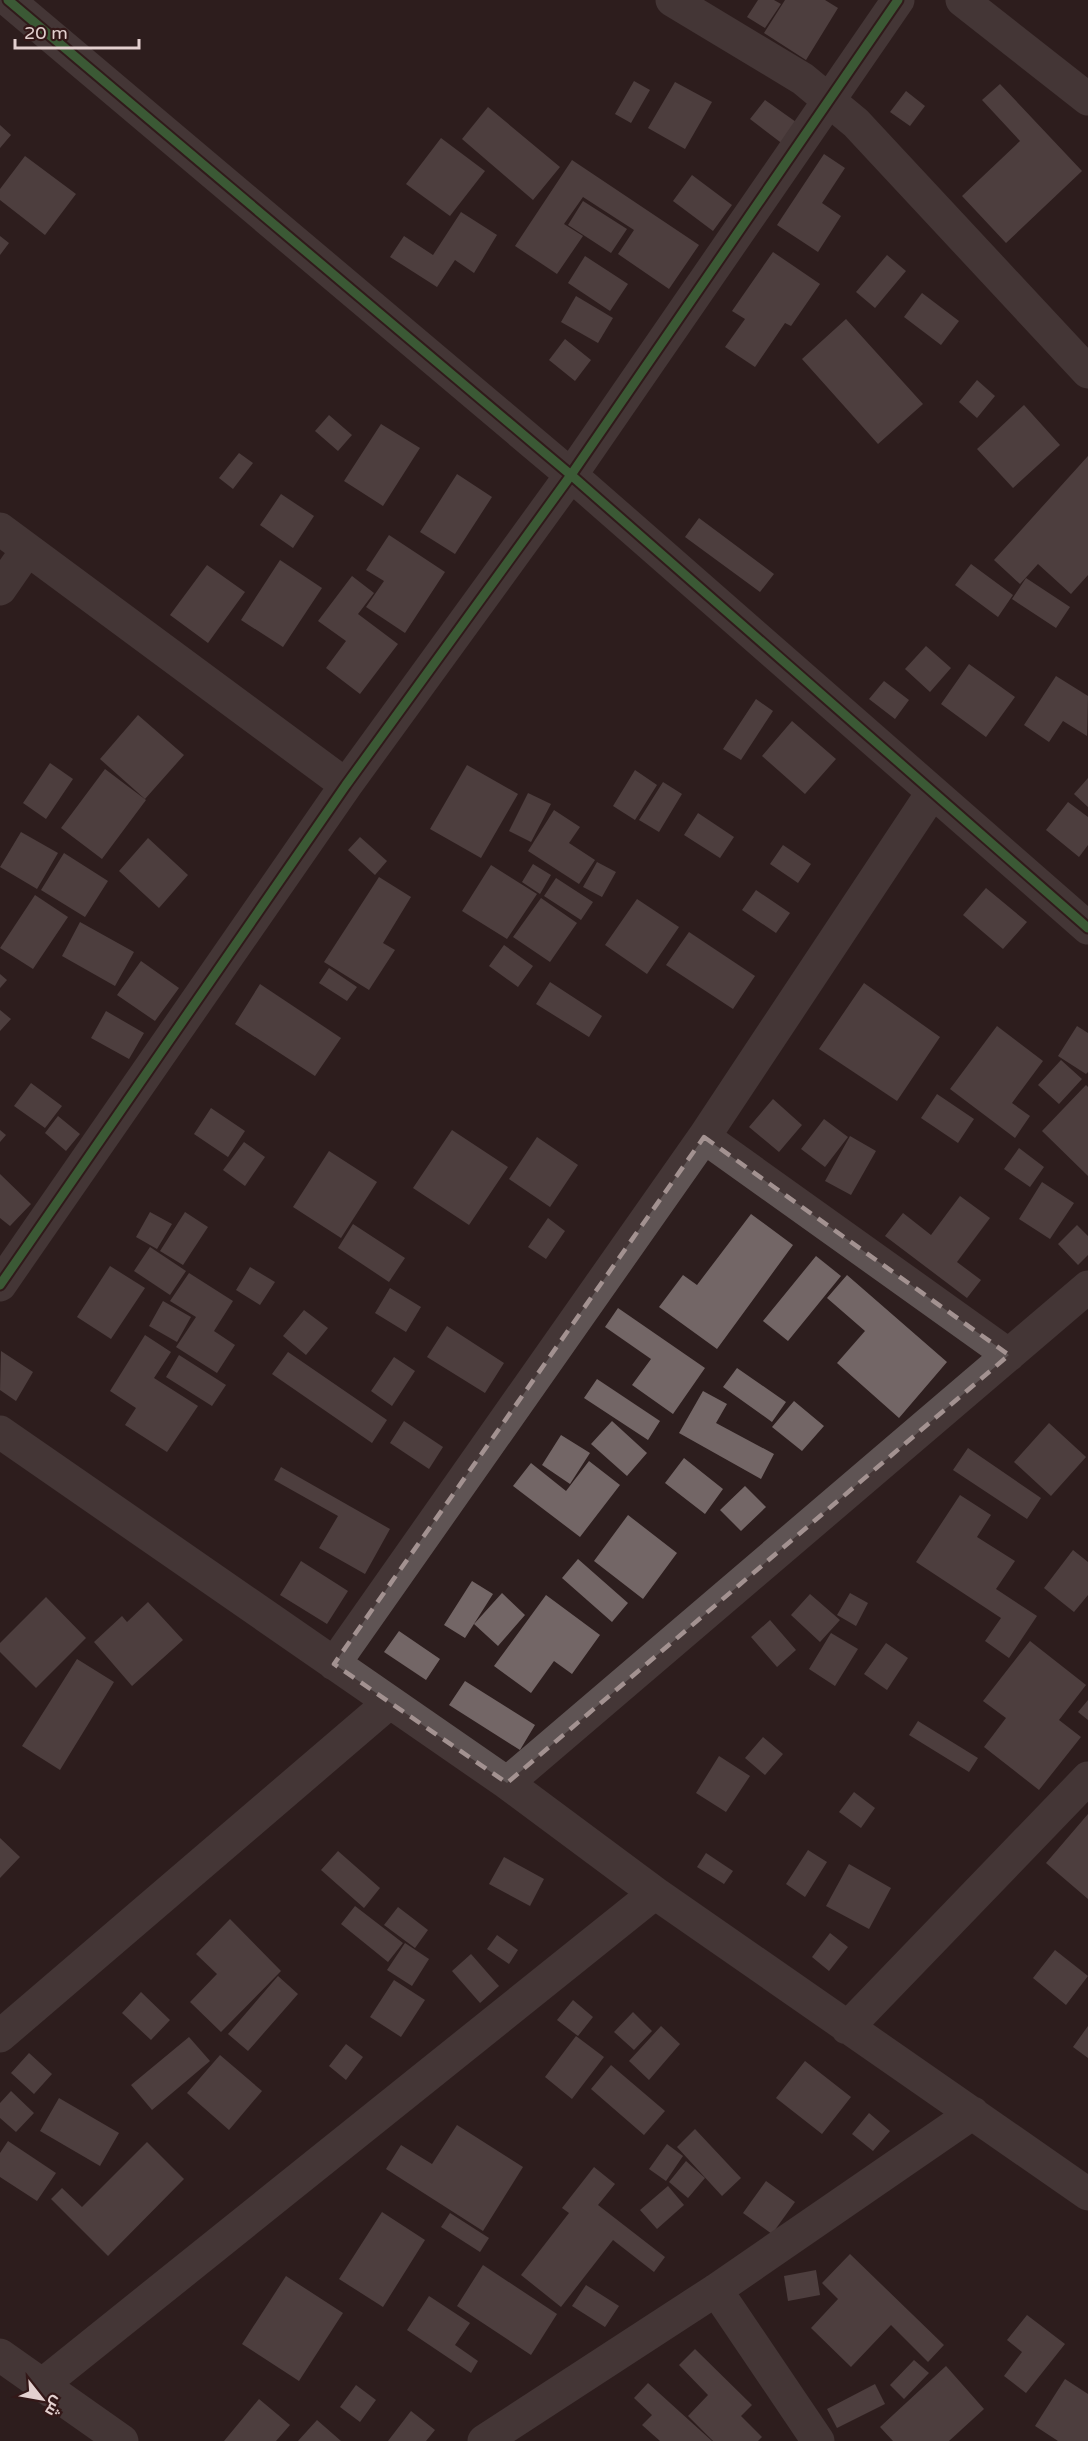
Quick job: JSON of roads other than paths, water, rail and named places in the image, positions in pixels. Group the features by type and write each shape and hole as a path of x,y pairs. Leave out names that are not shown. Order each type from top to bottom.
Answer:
{"street":[{"path":"8,0 571,475 1088,928"},
{"path":"672,0 803,80 856,123 1088,372"},
{"path":"0,1285 346,785 571,475 898,0"},
{"path":"962,0 1088,99"},
{"path":"0,529 346,785"},
{"path":"0,588 27,550"},
{"path":"334,1664 704,1137 932,793"},
{"path":"704,1137 1009,1355"},
{"path":"507,1783 1088,1287"},
{"path":"0,1432 507,1783 655,1893 1088,2194"},
{"path":"0,2036 390,1702"},
{"path":"847,2028 1088,1778"},
{"path":"43,2384 655,1893"},
{"path":"484,2441 716,2290 973,2113"},
{"path":"716,2290 818,2441"},
{"path":"0,2355 122,2441"}]}
